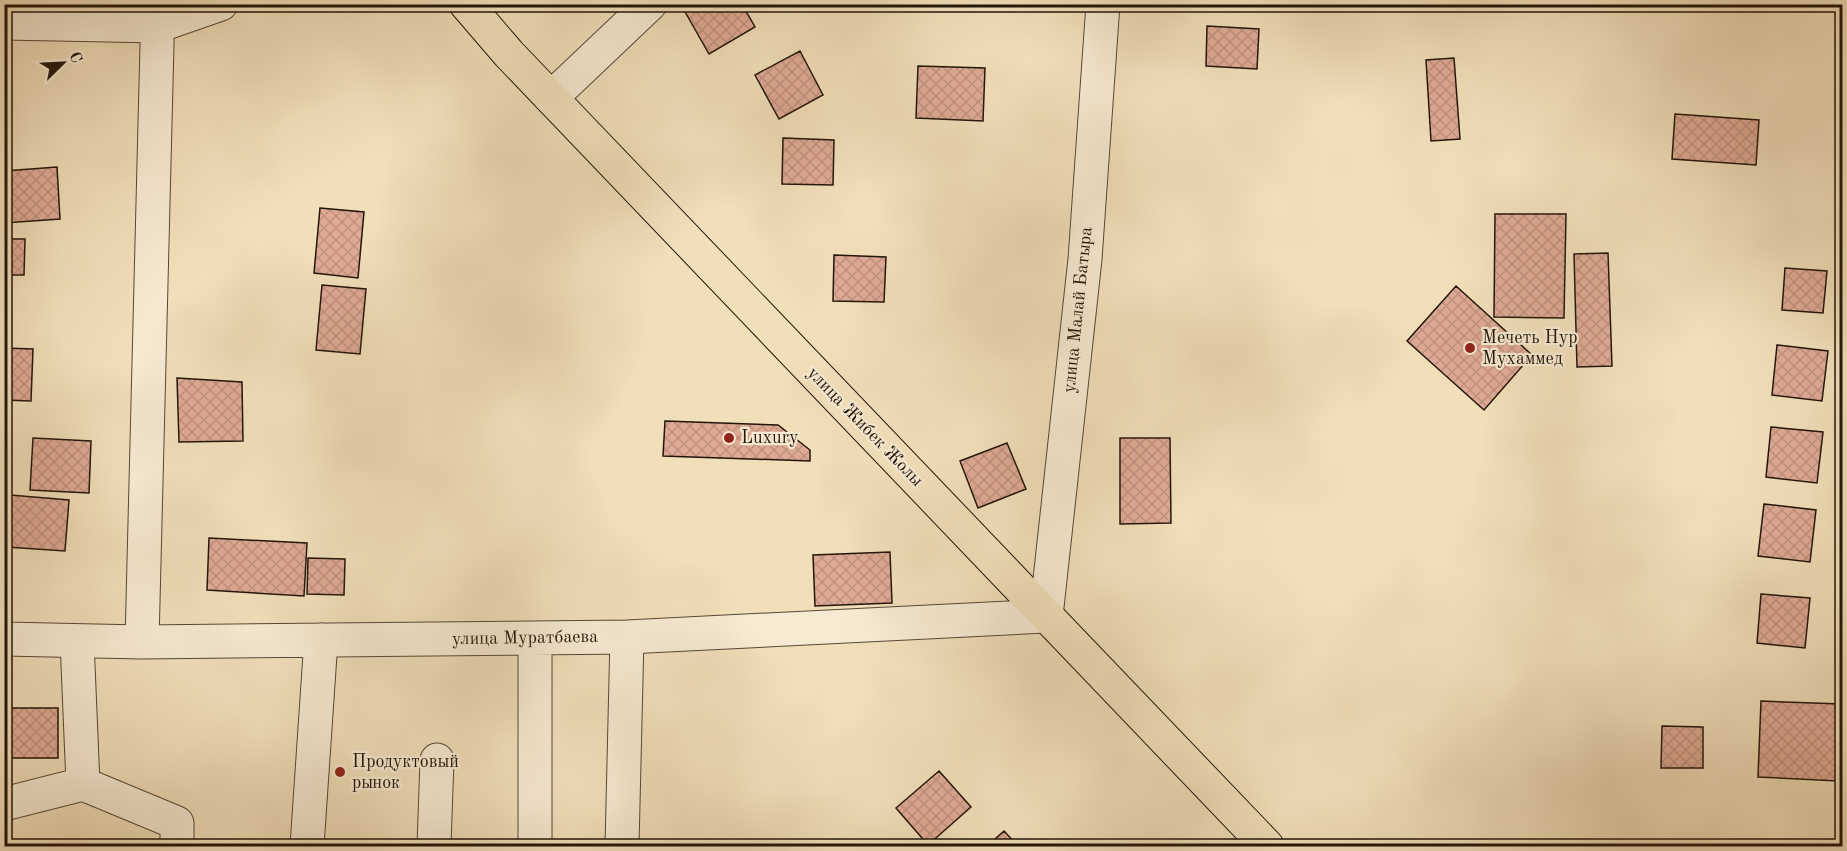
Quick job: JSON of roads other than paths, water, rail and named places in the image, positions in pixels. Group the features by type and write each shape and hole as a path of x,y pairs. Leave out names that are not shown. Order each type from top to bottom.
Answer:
{"main road":[{"name":"улица Жибек Жолы","path":"466,4 509,54 1267,846"}],"street":[{"path":"4,23 158,15 221,4"},
{"path":"551,98 650,4"},
{"name":"улица Малай Батыра","path":"1046,616 1085,259 1103,4"},
{"path":"142,642 158,15"},
{"name":"улица Муратбаева","path":"4,639 142,642 627,637 1046,616"},
{"path":"622,846 627,637"},
{"path":"535,638 535,846"},
{"path":"307,846 321,640"},
{"path":"77,641 83,784"},
{"path":"434,846 437,760"},
{"path":"4,804 83,784 177,823 177,846"}],"place":[{"name":"Мечеть Нур Мухаммед","path":"1470,348"},
{"name":"Luxury","path":"729,438"},
{"name":"Продуктовый рынок","path":"340,772"}]}
